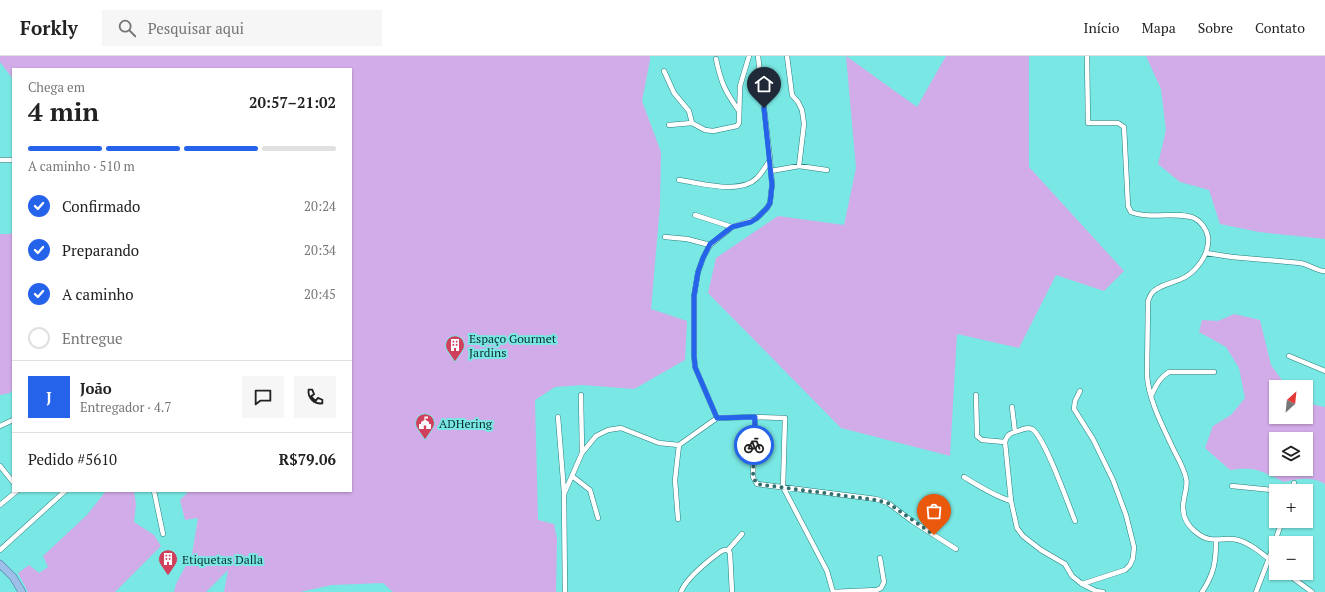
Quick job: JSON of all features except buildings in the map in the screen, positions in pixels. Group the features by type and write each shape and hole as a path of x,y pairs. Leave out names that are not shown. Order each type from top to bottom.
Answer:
{"main road":[{"path":"0,564 14,577 22,592"}],"street":[{"path":"669,125 692,123 705,130 713,131 732,128 739,123 740,86 749,56"},
{"path":"717,418 695,367 694,296 698,272 710,244 732,227 751,222 757,218 767,208 771,198 772,185 770,159 758,56"},
{"path":"787,56 792,94 802,110 804,124 799,166"},
{"path":"1087,56 1088,123 1118,123 1124,127 1128,206 1131,212 1139,215 1183,216 1195,218 1204,226 1208,236 1206,252 1198,266 1181,279 1158,288 1152,293 1148,301 1147,376 1151,396 1170,442 1184,470 1187,486 1183,510 1185,520 1199,535 1216,540 1229,539 1244,542 1269,559 1256,592"},
{"path":"716,59 720,79 726,93 739,111"},
{"path":"664,71 674,93 689,111 692,123"},
{"path":"680,180 725,187 742,186 749,184 757,178 770,159"},
{"path":"0,160 12,160"},
{"path":"771,171 799,166 827,170"},
{"path":"695,215 732,227"},
{"path":"665,237 687,239 710,244"},
{"path":"1206,252 1232,257 1300,262 1319,271 1325,271"},
{"path":"1289,356 1325,371"},
{"path":"1151,396 1158,382 1169,372 1214,372"},
{"path":"1080,391 1075,401 1074,409 1093,438 1113,480 1126,515 1134,547 1133,558 1130,565 1125,570 1082,584"},
{"path":"581,395 582,453"},
{"path":"976,395 977,436 982,440 1005,442"},
{"path":"1012,407 1014,432"},
{"path":"755,417 753,477 757,484 876,500 888,503 912,521 956,549"},
{"path":"558,418 564,494 565,592"},
{"path":"564,494 582,453 596,436 608,430 621,428 659,444 679,445 717,418 785,418 783,487 827,571 833,592 877,590 881,588 884,582 880,558"},
{"path":"0,426 12,420"},
{"path":"1075,521 1050,456 1035,432 1031,428 1025,428 1007,436 1005,442 1011,501 1017,528 1023,536 1041,550 1065,564 1072,576 1082,584 1096,591 1103,592"},
{"path":"678,520 675,480 679,445"},
{"path":"0,466 12,481"},
{"path":"572,476 590,490 598,518"},
{"path":"964,477 983,489 1011,501"},
{"path":"1232,486 1269,490"},
{"path":"0,505 16,492"},
{"path":"0,550 64,492"},
{"path":"154,492 163,534"},
{"path":"681,592 683,586 689,580 715,556 724,550 728,550 742,534"},
{"path":"1202,592 1215,567 1216,540"},
{"path":"728,550 730,553 732,592"},
{"path":"1296,580 1312,592"}],"shaded area":[{"path":"0,56 650,56 642,101 661,152 660,206 651,309 687,321 685,360 634,389 583,385 555,387 535,400 538,520 554,524 557,539 556,592 393,592 383,583 332,585 300,592 224,592 228,570 206,592 174,592 176,584 192,554 198,518 185,520 180,500 188,492 352,492 352,68 12,68 12,78 0,62"},
{"path":"846,56 917,107 946,56 1029,56 1029,167 1124,271 1104,291 1056,275 1019,348 957,334 950,456 841,428 708,293 716,258 778,216 844,225 856,168"},
{"path":"1146,56 1325,56 1325,239 1259,232 1220,224 1209,190 1180,182 1158,164 1166,130 1161,89"},
{"path":"12,232 12,390 10,393 0,395 0,234 11,234"},
{"path":"1234,314 1260,320 1271,365 1282,380 1269,380 1269,424 1313,424 1313,404 1325,407 1325,484 1320,481 1310,479 1284,482 1272,476 1313,476 1313,432 1269,432 1269,474 1253,469 1230,470 1205,448 1213,426 1231,415 1245,398 1239,368 1226,347 1199,332 1202,320 1218,321"},
{"path":"105,492 134,492 136,504 134,522 154,535 161,546 115,592 28,592 18,573 29,565 39,573 48,567 43,556 87,515"}],"way so far":[{"path":"754,445 753,477 757,484 876,500 888,503 934,535"}],"place":[{"name":"Espaço Gourmet Jardins","path":"455,362"},
{"name":"ADHering","path":"425,440"},
{"name":"Etiquetas Dalla","path":"168,576"}],"route":[{"path":"754,445 755,417 717,418 695,367 694,296 698,272 710,244 732,227 751,222 757,218 770,203 772,185 764,108"}]}
